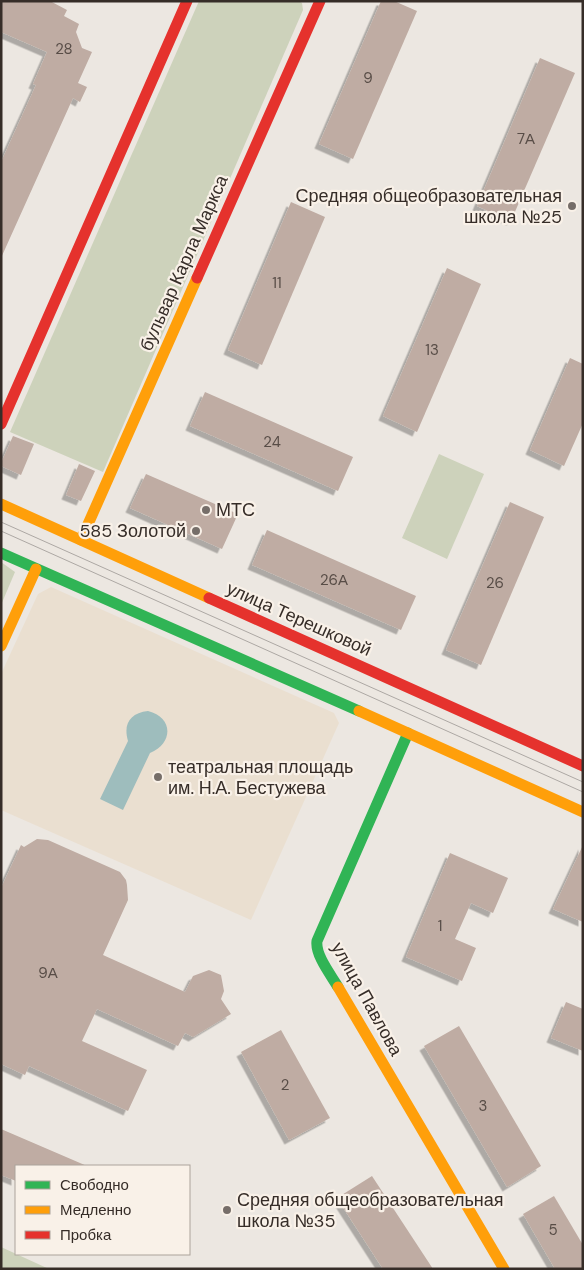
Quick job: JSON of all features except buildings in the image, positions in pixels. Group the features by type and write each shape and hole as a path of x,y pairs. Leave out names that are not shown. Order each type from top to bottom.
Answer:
{"street":[{"path":"1,424 187,1"},
{"name":"бульвар Карла Маркса","path":"81,540 320,1"},
{"name":"улица Терешковой","path":"1,504 583,766"},
{"path":"1,553 410,729 583,812"},
{"path":"1,646 36,569"},
{"path":"419,709 426,695"},
{"name":"улица Павлова","path":"410,729 316,947 504,1269"}],"green space":[{"path":"199,1 299,1 302,3 303,10 103,472 10,432"},
{"path":"439,454 484,474 447,559 402,538"},
{"path":"1,562 15,572 1,605"},
{"path":"1,1247 49,1269 1,1269"}],"shaded area":[{"name":"театральная площадь им. Н.А. Бестужева","path":"51,587 334,713 339,723 251,920 1,810 1,674 38,594"}],"water":[{"path":"148,711 156,714 166,724 167,737 158,749 150,753 123,810 100,799 128,741 126,729 129,720 137,714"}],"tram line":[{"path":"1,522 583,782"},
{"path":"1,531 583,792"}],"traffic: fast":[{"path":"1,553 359,711"},
{"path":"338,987 321,959 317,941 408,733"}],"traffic: slow":[{"path":"81,540 197,278"},
{"path":"1,504 209,598"},
{"path":"1,646 36,569"},
{"path":"359,711 583,812"},
{"path":"338,987 504,1269"}],"traffic: jam":[{"path":"1,424 187,1"},
{"path":"197,278 320,1"},
{"path":"209,598 583,766"}],"place":[{"name":"Средняя общеобразовательная школа №25","path":"572,206"},
{"name":"МТС","path":"206,510"},
{"name":"585 Золотой","path":"196,531"},
{"name":"театральная площадь им. Н.А. Бестужева","path":"158,777"},
{"name":"Средняя общеобразовательная школа №35","path":"227,1210"}]}
